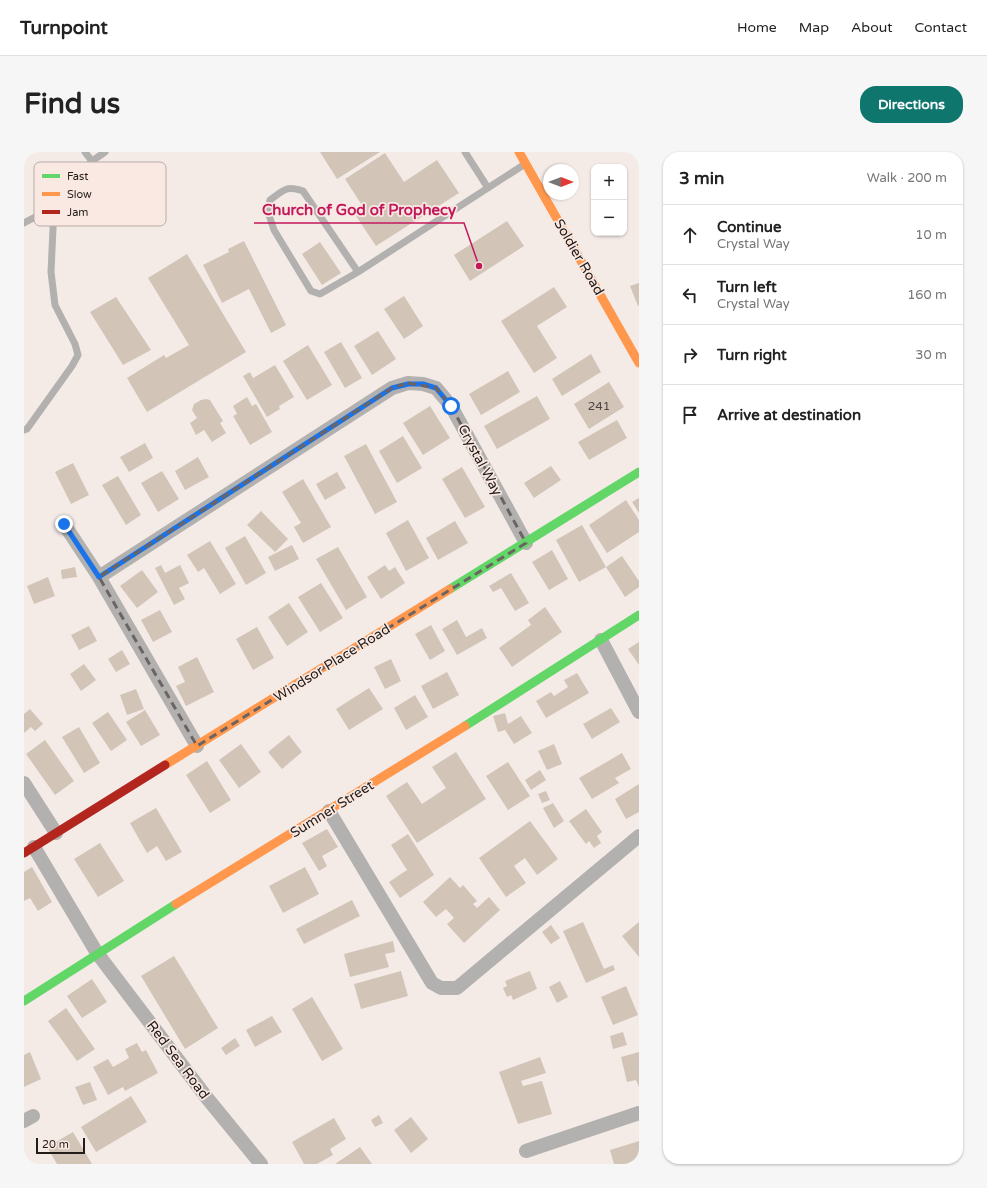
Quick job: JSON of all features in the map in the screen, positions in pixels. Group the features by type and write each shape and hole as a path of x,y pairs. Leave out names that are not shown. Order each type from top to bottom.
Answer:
{"street":[{"name":"Soldier Road","path":"519,152 639,363"},
{"name":"Crystal Way","path":"99,577 392,388 408,384 423,384 436,388 451,406 526,543"},
{"name":"Windsor Place Road","path":"29,850 639,472"},
{"path":"64,524 99,577 197,746"},
{"name":"Sumner Street","path":"24,1001 96,954 329,811 639,615"},
{"path":"601,640 639,712"},
{"path":"24,783 56,833"},
{"path":"329,811 432,983 441,988 457,988 639,836"},
{"name":"Red Sea Road","path":"29,850 96,954 207,1098 261,1164"},
{"path":"526,1151 639,1113"}],"lane":[{"path":"85,152 92,161 104,152"},
{"path":"465,152 488,188"},
{"path":"358,272 303,191 292,188 284,190 270,200 268,212 274,230 311,291 320,294 358,272 525,164"},
{"path":"24,223 34,218"},
{"path":"24,430 27,429 72,366 78,355 75,344 55,305 51,272 53,226"}],"highlighted area":[{"path":"408,383 436,388 451,406 526,543 197,746 99,577 392,388"}],"building":[{"path":"320,152 380,152 337,179"},
{"path":"385,153 404,182 437,160 459,193 376,246 354,213 363,207 345,179"},
{"path":"507,221 524,246 470,281 454,255"},
{"path":"244,241 286,325 271,333 249,289 222,303 203,265 229,252 228,249"},
{"path":"320,242 341,273 322,285 302,254"},
{"path":"187,254 246,352 147,412 127,378 164,355 166,358 189,345 148,278"},
{"path":"639,283 639,305 638,306 630,286"},
{"path":"554,287 567,307 537,326 557,358 534,373 501,321"},
{"path":"404,296 423,326 404,339 384,309"},
{"path":"116,297 151,350 123,365 90,312"},
{"path":"378,331 396,359 372,375 354,346"},
{"path":"341,342 362,378 345,388 324,352"},
{"path":"308,345 332,385 307,400 283,361"},
{"path":"591,354 601,372 562,396 552,379"},
{"path":"275,365 294,397 279,406 280,409 267,417 243,376 250,372 253,378"},
{"path":"508,371 520,392 481,415 469,394"},
{"path":"609,382 624,407 589,429 574,404"},
{"path":"537,396 550,419 497,449 484,426"},
{"path":"247,397 252,406 256,404 272,432 250,445 233,416 237,414 233,406"},
{"path":"206,399 210,400 223,421 220,423 226,433 212,442 204,430 196,435 190,423 197,418 192,410 194,404"},
{"path":"430,406 450,438 423,455 403,423"},
{"path":"617,420 627,438 589,460 578,442"},
{"path":"403,436 422,468 397,483 379,451"},
{"path":"145,443 153,458 129,472 120,457"},
{"path":"366,444 397,502 375,514 344,456"},
{"path":"198,457 209,477 185,490 175,471"},
{"path":"73,463 89,495 71,504 55,472"},
{"path":"551,466 561,480 534,498 524,483"},
{"path":"462,467 485,507 465,518 442,479"},
{"path":"162,471 179,499 158,512 141,483"},
{"path":"337,472 346,488 325,500 316,484"},
{"path":"118,476 141,515 126,525 102,485"},
{"path":"303,479 331,527 303,543 294,527 301,523 282,492"},
{"path":"639,498 639,513 632,502"},
{"path":"626,500 639,520 639,532 607,553 589,525"},
{"path":"261,511 288,539 275,552 247,525"},
{"path":"408,520 429,558 406,571 386,533"},
{"path":"455,521 468,543 438,560 426,538"},
{"path":"582,525 606,567 579,582 556,540"},
{"path":"245,536 266,573 246,585 225,548"},
{"path":"210,541 236,584 220,594 204,568 198,572 187,555"},
{"path":"292,545 299,559 275,571 268,557"},
{"path":"338,547 367,597 346,610 316,559"},
{"path":"552,550 568,579 549,590 532,562"},
{"path":"622,556 639,581 639,587 625,597 606,567"},
{"path":"161,565 165,573 180,565 189,583 179,588 185,599 174,605 155,568"},
{"path":"385,565 389,571 395,567 405,583 381,599 367,577"},
{"path":"75,567 77,577 62,579 61,570"},
{"path":"142,570 158,592 137,608 120,586"},
{"path":"511,573 529,603 515,611 501,588 493,592 489,586"},
{"path":"48,577 55,596 34,604 27,586"},
{"path":"321,583 343,618 320,632 298,597"},
{"path":"289,603 308,632 287,646 268,617"},
{"path":"545,607 562,632 512,667 499,648 531,625 528,620"},
{"path":"160,610 172,632 153,642 141,620"},
{"path":"457,620 466,637 482,628 487,638 457,655 442,629"},
{"path":"431,625 445,651 430,660 415,634"},
{"path":"89,626 97,641 79,650 71,635"},
{"path":"257,627 274,658 253,670 236,639"},
{"path":"639,642 639,665 628,649"},
{"path":"122,650 130,664 116,672 108,659"},
{"path":"197,657 214,692 186,706 176,686 185,682 178,667"},
{"path":"391,659 401,681 385,689 374,667"},
{"path":"84,664 96,680 81,691 70,674"},
{"path":"447,672 459,695 433,709 421,686"},
{"path":"577,673 589,693 546,718 536,701 551,692 554,696 568,687 564,680"},
{"path":"369,688 383,709 349,730 336,709"},
{"path":"136,689 144,709 127,715 120,695"},
{"path":"415,695 428,717 406,730 394,708"},
{"path":"611,708 620,722 592,739 583,724"},
{"path":"30,709 43,724 35,731 31,727 24,733 24,714"},
{"path":"145,710 160,735 141,746 126,722"},
{"path":"108,712 127,740 111,751 92,723"},
{"path":"505,713 508,724 521,716 532,733 514,744 505,730 498,732 493,716"},
{"path":"79,727 100,763 84,773 62,737"},
{"path":"289,735 302,752 282,769 268,752"},
{"path":"45,740 74,781 55,795 26,754"},
{"path":"241,744 261,772 239,788 219,760"},
{"path":"554,744 562,764 547,770 538,751"},
{"path":"456,752 486,799 417,843 386,796 407,782 422,804 446,788 432,767"},
{"path":"622,753 631,769 615,778 619,783 592,799 579,778"},
{"path":"207,761 231,800 210,813 186,775"},
{"path":"508,762 530,796 508,810 486,776"},
{"path":"540,770 546,780 531,790 525,780"},
{"path":"639,784 639,812 626,819 615,799"},
{"path":"546,791 550,800 542,803 538,794"},
{"path":"553,803 564,821 554,828 543,808"},
{"path":"156,808 182,852 166,861 157,846 147,853 130,823"},
{"path":"586,809 602,832 597,836 601,843 594,848 589,841 586,844 569,821"},
{"path":"530,821 558,859 537,875 525,858 514,866 526,883 506,897 479,858"},
{"path":"327,829 338,847 322,856 327,866 319,871 302,843"},
{"path":"408,834 434,875 400,898 389,882 407,870 391,845"},
{"path":"100,843 124,881 98,897 74,859"},
{"path":"32,867 52,902 38,911 30,898 24,901 24,872"},
{"path":"305,867 319,894 283,913 269,886"},
{"path":"450,877 460,888 463,885 477,901 473,904 477,908 489,897 500,910 464,943 447,924 454,918 446,909 436,917 423,902"},
{"path":"352,900 360,916 304,944 296,929"},
{"path":"583,922 604,969 613,965 615,970 586,983 563,931"},
{"path":"639,922 639,957 622,936"},
{"path":"551,925 560,938 551,944 542,932"},
{"path":"393,941 395,952 385,954 389,967 350,977 344,954"},
{"path":"174,956 218,1028 185,1049 141,976"},
{"path":"401,971 408,996 361,1009 354,984"},
{"path":"530,971 537,989 513,1000 511,995 507,997 503,988 507,986 505,981"},
{"path":"92,979 107,1002 82,1018 67,996"},
{"path":"560,981 568,997 557,1003 549,987"},
{"path":"626,986 638,1015 613,1025 601,997"},
{"path":"312,997 343,1049 322,1061 292,1009"},
{"path":"66,1008 95,1049 77,1061 48,1021"},
{"path":"272,1016 282,1032 255,1047 246,1030"},
{"path":"623,1032 627,1045 613,1049 610,1036"},
{"path":"235,1038 240,1046 226,1055 221,1048"},
{"path":"137,1043 142,1052 146,1050 158,1073 125,1091 123,1087 108,1095 93,1067 108,1059 113,1067 129,1058 125,1049"},
{"path":"30,1052 41,1079 24,1087 24,1055"},
{"path":"639,1052 639,1087 636,1080 627,1082 621,1057"},
{"path":"540,1057 546,1073 521,1081 523,1086 542,1081 552,1114 518,1124 499,1072"},
{"path":"90,1082 97,1100 83,1105 75,1087"},
{"path":"131,1096 147,1122 96,1152 81,1127"},
{"path":"379,1115 383,1123 375,1127 371,1120"},
{"path":"411,1117 428,1139 411,1153 394,1130"},
{"path":"334,1118 346,1139 330,1149 333,1155 317,1164 304,1164 292,1142"},
{"path":"73,1132 92,1164 57,1164 47,1147"},
{"path":"639,1141 639,1164 614,1164 610,1150"},
{"path":"360,1147 372,1164 335,1164"}],"traffic: fast":[{"path":"450,589 639,472"},
{"path":"465,726 639,615"},
{"path":"24,1001 176,904"}],"traffic: slow":[{"path":"519,152 639,363"},
{"path":"165,765 450,589"},
{"path":"176,904 465,726"}],"traffic: jam":[{"path":"24,853 165,765"}],"place":[{"name":"Church of God of Prophecy","path":"479,266"}],"route":[{"path":"64,524 99,577 392,388 408,384 423,384 436,388 451,406"}]}
